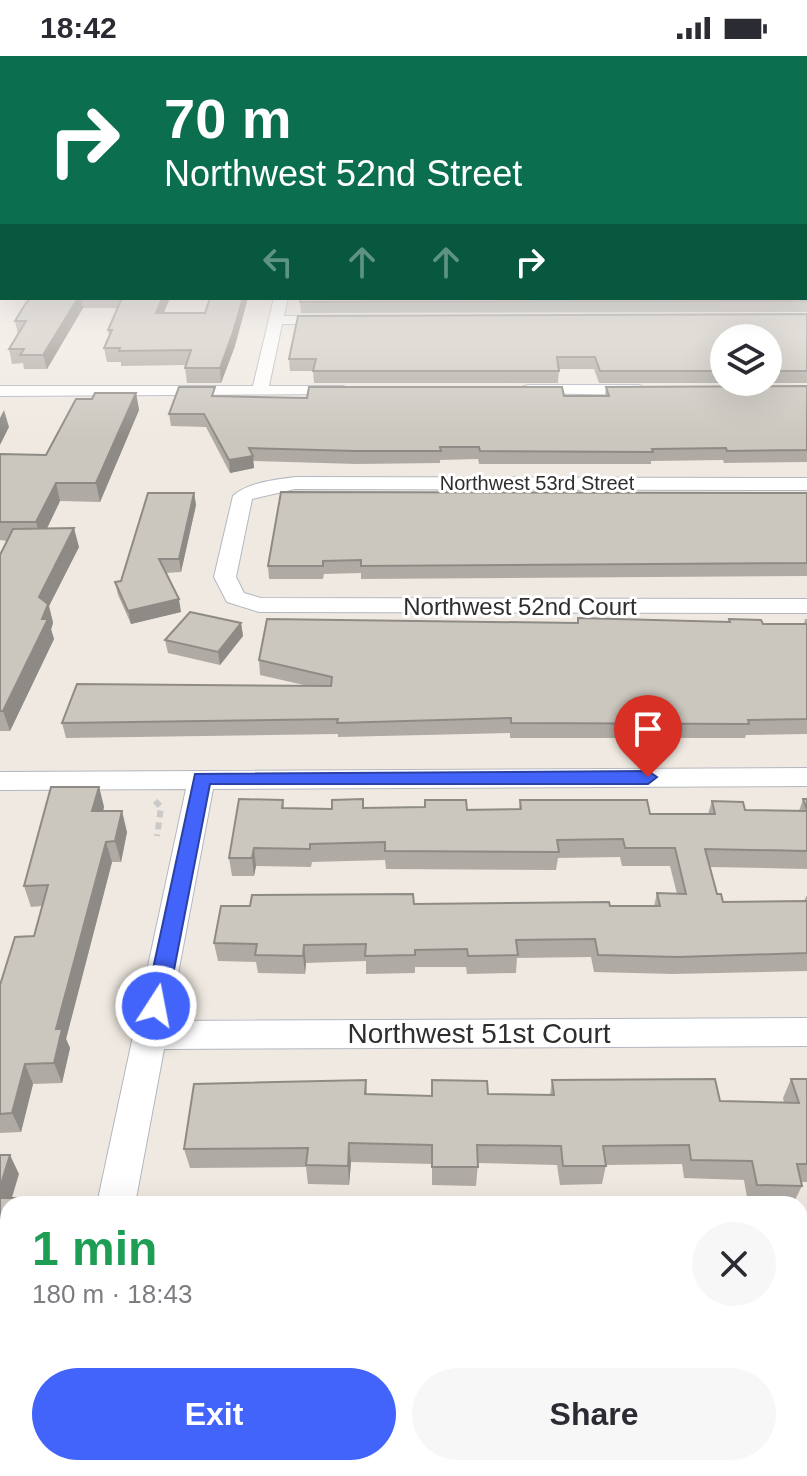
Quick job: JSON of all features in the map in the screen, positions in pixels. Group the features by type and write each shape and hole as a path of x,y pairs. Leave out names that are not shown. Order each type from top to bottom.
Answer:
{"street":[{"path":"260,391 279,305"},
{"path":"275,320 353,320"},
{"path":"509,390 665,390"},
{"path":"0,391 369,391"},
{"name":"Northwest 53rd Street","path":"235,597 225,577 243,496 268,487 295,483 807,484"},
{"name":"Northwest 52nd Court","path":"235,597 259,605 807,606"},
{"path":"0,781 807,777"},
{"path":"118,1196 202,778"},
{"name":"Northwest 51st Court","path":"150,1035 807,1032"}],"building":[{"path":"74,305 43,355 20,355 24,349 9,349 26,321 15,321 24,306"},
{"path":"119,305 159,305 156,313 205,313 208,305 241,305 220,368 185,368 191,350 119,351 120,348 104,348 112,330 108,330"},
{"path":"807,314 807,371 782,371 782,324 710,324 710,371 600,371 595,357 557,357 559,371 313,371 316,359 289,359 298,316"},
{"path":"710,386 710,396 782,396 782,386 807,386 807,450 480,451 479,447 440,447 441,451 356,451 249,448 253,456 229,460 204,414 169,414 179,387 215,387 212,396 307,398 309,387 562,387 564,396 609,396 606,387"},
{"path":"95,393 136,393 96,483 56,483 36,522 0,522 0,454 46,455 76,399 92,399"},
{"path":"281,492 807,493 807,563 361,566 361,560 323,561 323,566 268,566"},
{"path":"148,493 194,493 179,559 159,559 179,599 128,611 115,582 121,581"},
{"path":"74,528 39,597 48,604 42,619 48,619 3,711 0,711 0,555 13,529"},
{"path":"190,612 241,623 218,652 165,640"},
{"path":"578,618 730,622 729,619 761,620 763,624 807,624 807,719 748,720 749,724 511,723 511,718 337,723 338,719 62,723 77,684 331,686 332,677 259,660 267,619 578,623"},
{"path":"51,787 99,787 92,811 122,811 115,841 106,842 56,1029 62,1029 54,1063 25,1064 12,1113 0,1114 0,985 15,937 34,936 48,885 24,886"},
{"path":"239,799 283,800 282,808 332,809 332,800 363,799 363,808 425,807 425,800 466,800 467,810 521,809 520,800 647,800 650,814 715,814 712,801 743,802 745,810 807,811 807,851 705,849 717,894 721,894 723,902 807,901 807,953 678,957 598,955 595,939 516,940 518,955 468,956 467,949 415,950 415,955 365,956 366,944 304,945 303,956 255,955 257,944 214,943 221,906 250,906 252,895 413,894 414,904 609,902 610,906 660,906 657,893 686,894 675,848 625,848 623,839 557,840 559,852 385,851 385,842 310,844 310,849 254,848 252,858 229,858"},
{"path":"715,1079 720,1101 799,1103 791,1079 807,1079 807,1164 797,1164 802,1186 757,1185 752,1161 691,1160 689,1145 603,1146 606,1166 563,1166 561,1146 477,1145 478,1167 432,1167 432,1145 349,1143 348,1166 306,1165 308,1148 184,1149 194,1084 366,1080 365,1094 432,1096 432,1080 487,1081 488,1094 554,1095 552,1080"},
{"path":"0,1155 10,1155 0,1187"}],"route":[{"path":"156,1006 202,778 648,777"}]}
